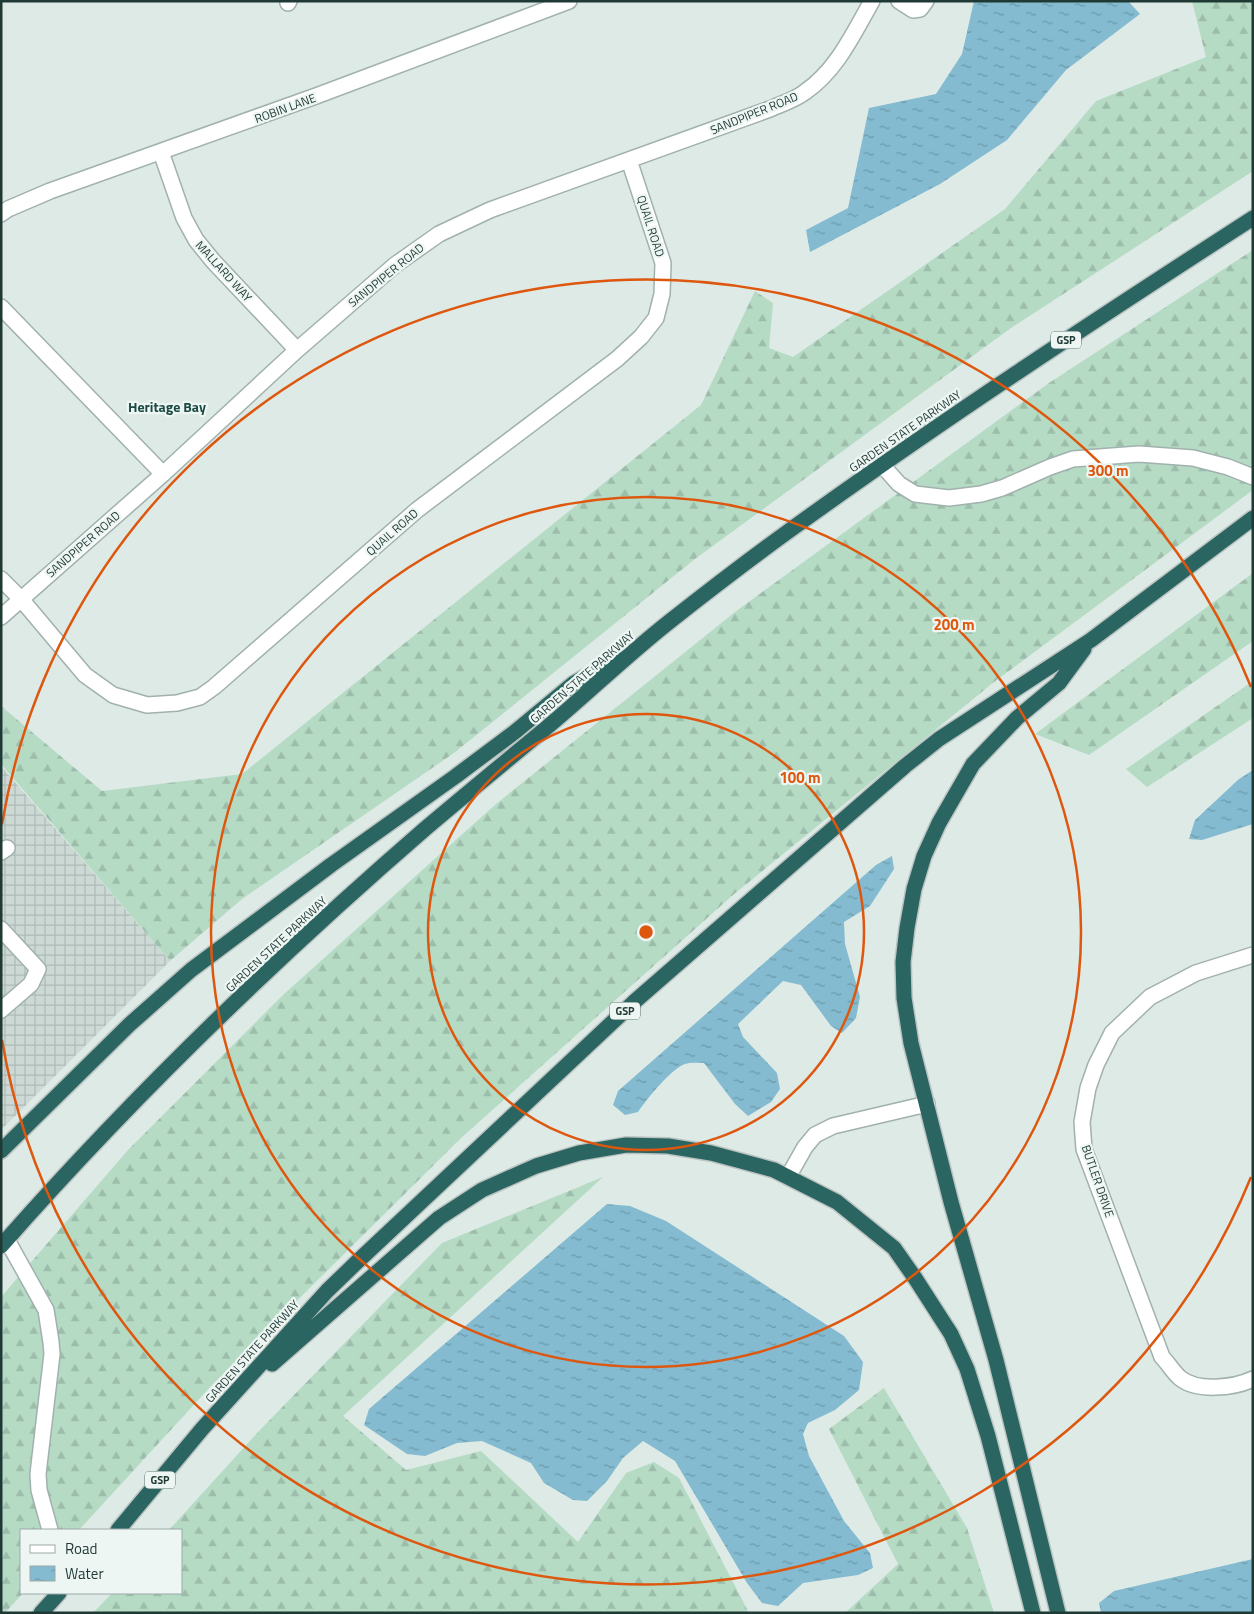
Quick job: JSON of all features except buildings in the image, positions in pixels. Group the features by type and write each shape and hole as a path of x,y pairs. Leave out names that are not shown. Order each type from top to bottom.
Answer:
{"highway":[{"name":"GARDEN STATE PARKWAY","path":"4,1243 144,1094 301,941 428,827 586,695 636,650 783,535 882,465 1087,325 1253,218"},
{"name":"GARDEN STATE PARKWAY","path":"119,1529 202,1429 333,1285 634,1002 918,755 939,739 1091,640 1253,518"},
{"path":"1058,1613 996,1360 951,1202 911,1043 904,998 903,962 914,888 924,856 938,823 973,764 1017,718 1059,683 1091,640"},
{"path":"1,1152 128,1025 191,970 331,865 516,732 574,684 636,650"},
{"path":"202,1429 254,1380 439,1218 482,1190 536,1166 579,1152 626,1145 668,1146 710,1153 774,1170 837,1202 894,1248 951,1334 967,1369 988,1436 1033,1613"},
{"path":"41,1613 58,1594"}],"street":[{"name":"ROBIN LANE","path":"1,214 8,209 50,191 316,96 569,1"},
{"name":"SANDPIPER ROAD","path":"1,617 163,474 297,350 395,265 439,234 490,210 770,109 804,94 825,76 842,54 872,1"},
{"path":"899,1 913,10 920,9 926,1"},
{"name":"MALLARD WAY","path":"161,152 184,218 196,240 213,261 297,350"},
{"name":"QUAIL ROAD","path":"1,579 21,599 86,675 113,695 147,705 177,703 200,697 417,510 617,359 646,331 656,318 662,294 663,263 629,160"},
{"path":"1,307 163,474"},
{"path":"882,465 899,484 915,494 949,498 981,494 1002,488 1050,467 1073,460 1139,454 1193,458 1228,467 1253,477"},
{"path":"1,929 38,969 31,984 1,1010"},
{"name":"BUTLER DRIVE","path":"1253,955 1196,973 1150,997 1112,1033 1096,1064 1088,1088 1082,1122 1084,1149 1162,1357 1181,1379 1204,1387 1228,1387 1253,1379"},
{"path":"788,1177 805,1147 815,1135 833,1126 927,1104"},
{"path":"4,1243 46,1310 49,1326 52,1354 38,1474 39,1490 50,1529"}],"shaded area":[{"path":"1,766 170,961 1,1130"}],"green space":[{"path":"1192,1 1253,1 1253,171 1011,328 695,559 454,753 242,899 170,961 1,764 1,706 102,791 242,774 701,405 755,291 773,303 769,348 793,357 1005,209 1096,101 1206,57"},
{"path":"1253,250 1253,490 994,682 733,895 461,1138 212,1385 80,1529 20,1529 20,1594 22,1594 5,1613 1,1613 1,1297 128,1150 284,994 496,804 735,612 1049,383"},
{"path":"1253,573 1253,641 1089,755 1035,734"},
{"path":"1253,681 1253,718 1147,787 1126,769"},
{"path":"603,1177 343,1416 406,1470 481,1451 578,1542 626,1473 654,1462 679,1478 748,1611 746,1613 93,1613 111,1594 182,1594 182,1529 170,1529 259,1431 442,1243"},
{"path":"884,1388 967,1528 994,1613 845,1613 898,1564 829,1429"}],"water":[{"path":"974,1 1128,1 1140,14 1066,70 1007,140 940,184 810,252 806,230 848,208 869,108 936,94 962,54"},
{"path":"1253,770 1253,824 1202,840 1189,839 1195,820 1239,779"},
{"path":"892,856 894,869 870,906 844,922 845,944 860,997 856,1018 842,1033 831,1026 801,985 783,981 738,1024 743,1037 777,1073 780,1089 771,1102 748,1116 735,1104 704,1063 689,1063 673,1072 638,1112 625,1115 613,1105 618,1091 876,865"},
{"path":"607,1204 630,1206 666,1221 844,1336 863,1362 859,1390 835,1410 808,1423 803,1434 809,1456 844,1521 870,1553 873,1568 858,1575 803,1583 778,1606 762,1603 747,1583 675,1461 643,1441 623,1458 607,1481 587,1501 573,1500 544,1483 531,1463 482,1441 457,1443 425,1456 407,1454 364,1425 369,1409"},
{"path":"1253,1559 1253,1613 1101,1613 1099,1603 1114,1591"}],"district":[{"name":"Heritage Bay","path":"167,406"}]}
